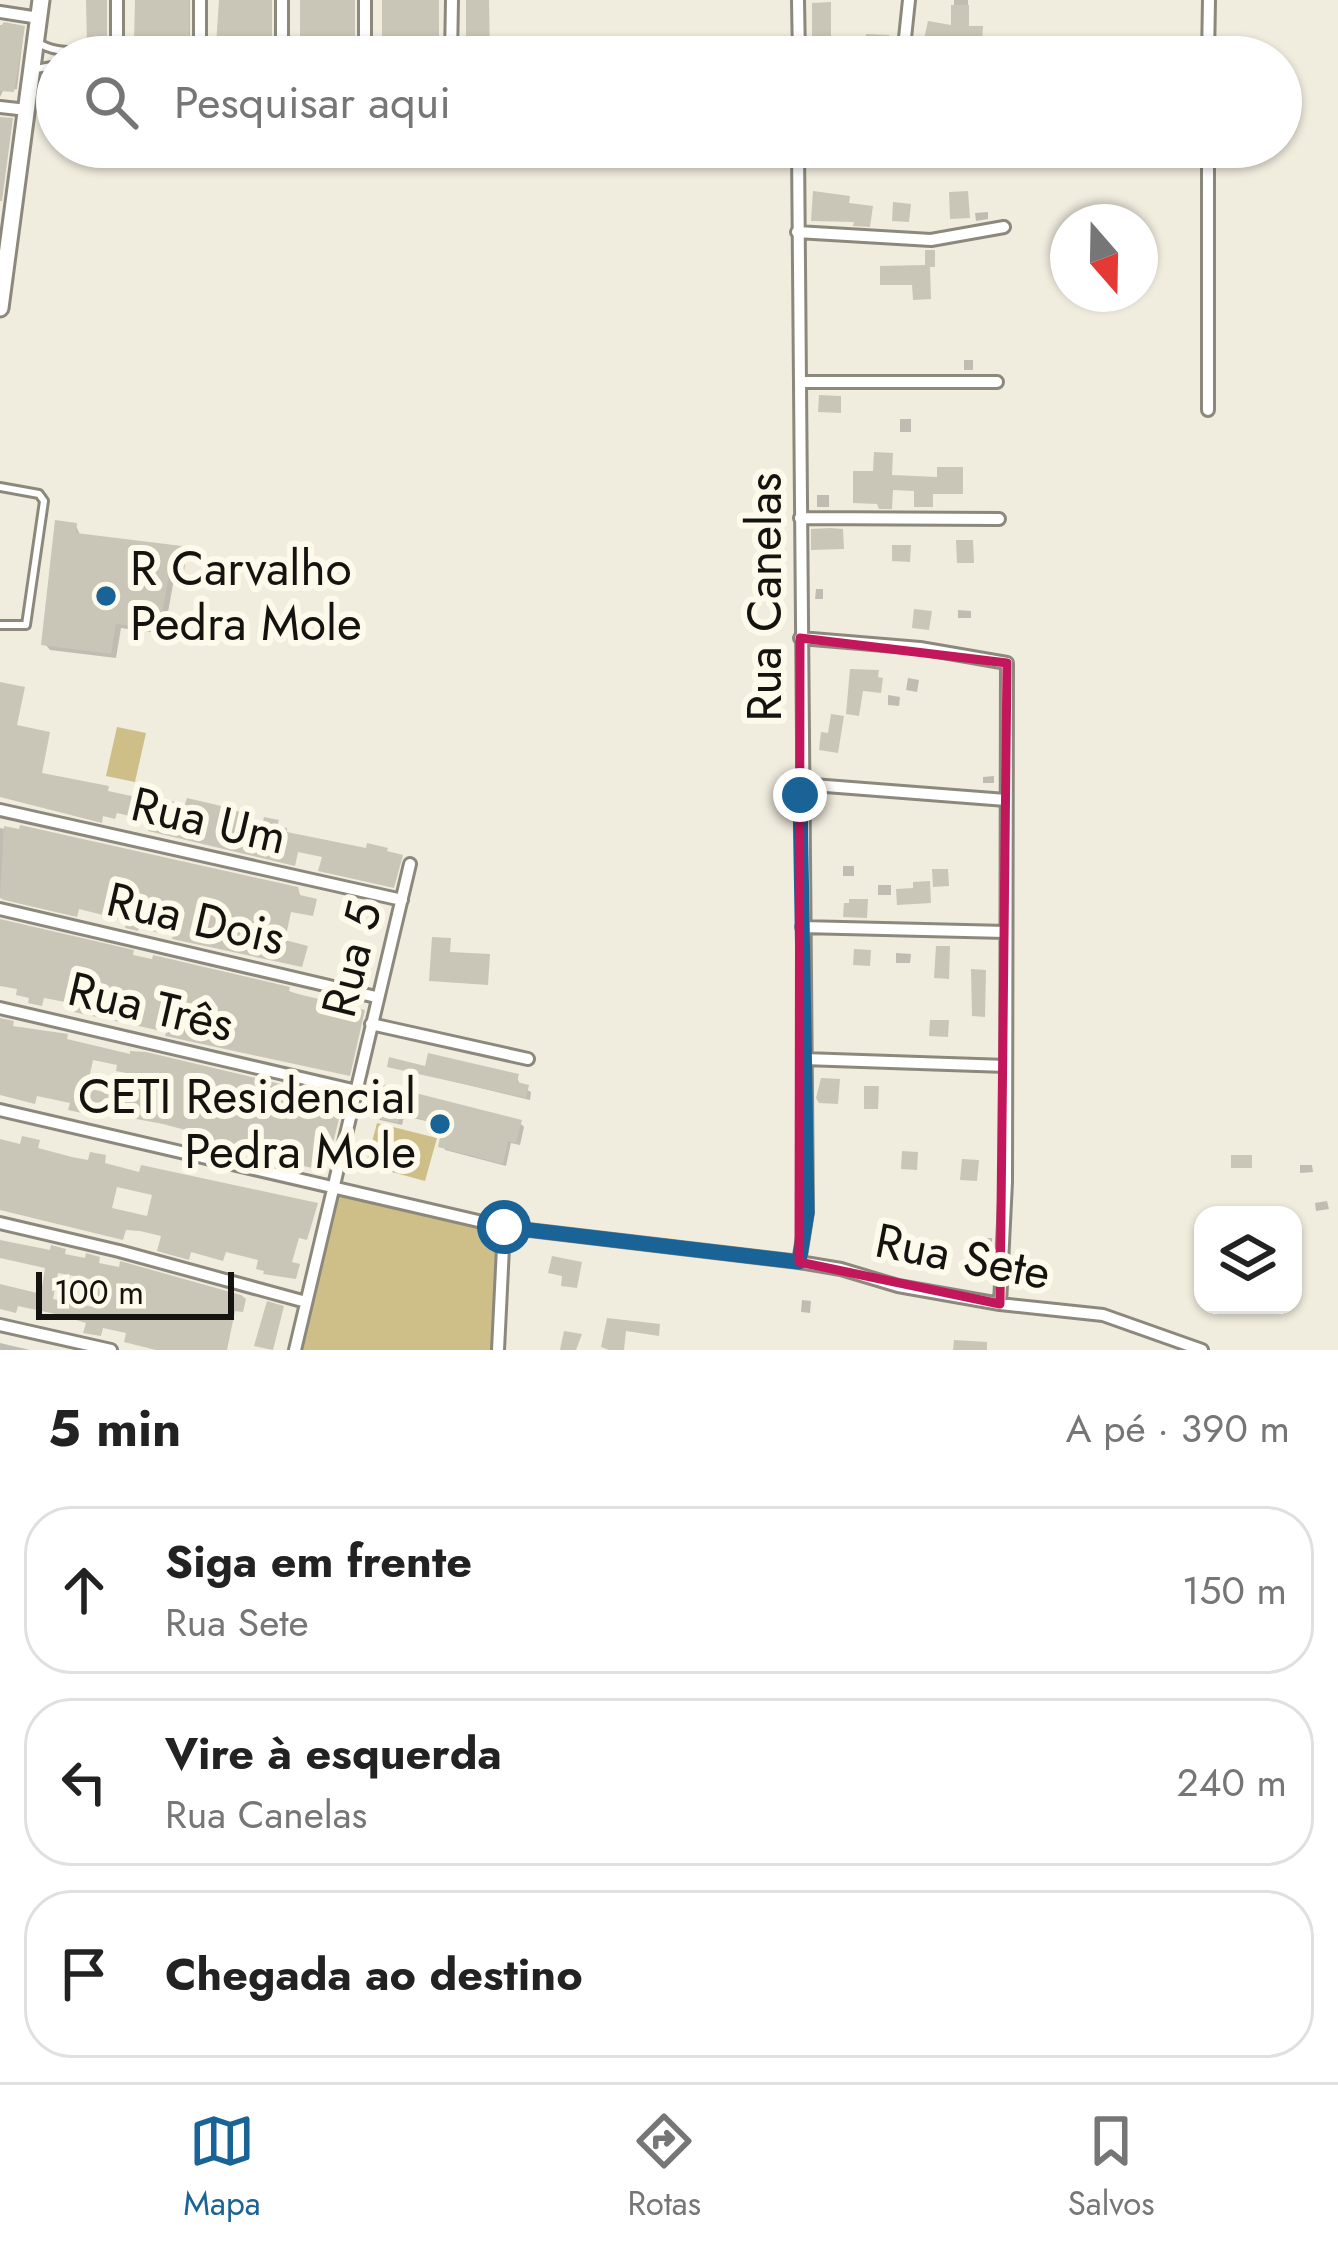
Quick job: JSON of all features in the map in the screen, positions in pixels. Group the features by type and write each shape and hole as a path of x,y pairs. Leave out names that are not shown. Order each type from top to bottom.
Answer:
{"street":[{"path":"37,36 41,0"},
{"path":"116,36 117,0"},
{"path":"200,0 200,36"},
{"path":"282,0 282,36"},
{"path":"365,0 365,36"},
{"path":"452,0 452,36"},
{"path":"798,0 799,36"},
{"path":"905,36 909,0"},
{"path":"1208,36 1209,0"},
{"path":"0,12 39,18"},
{"path":"0,308 7,205 36,40"},
{"path":"0,107 27,110"},
{"name":"Rua Canelas","path":"798,168 807,1213 799,1262"},
{"path":"1208,168 1208,410"},
{"path":"797,232 931,240 1004,227"},
{"path":"801,382 997,382"},
{"path":"800,518 999,519"},
{"path":"800,638 1006,662 1006,1066 1000,1304"},
{"path":"800,784 1006,800"},
{"name":"Rua Um","path":"0,810 402,900"},
{"name":"Rua 5","path":"295,1350 410,865"},
{"name":"Rua Dois","path":"0,909 376,997"},
{"path":"802,927 1006,932"},
{"name":"Rua Três","path":"0,1008 357,1091"},
{"path":"371,1024 528,1059"},
{"path":"804,1059 1006,1066"},
{"name":"Rua Sete","path":"0,1110 504,1227 799,1262 1000,1304 1103,1315 1202,1350"},
{"path":"0,1223 306,1302"},
{"path":"498,1350 504,1227"},
{"path":"0,1325 111,1350"}],"lane":[{"path":"32,70 36,69"},
{"path":"0,487 39,494 44,501 26,625 0,625"}],"highlighted area":[{"path":"800,638 1007,663 1000,1304 799,1262"}],"shaded area":[{"path":"117,727 146,733 135,782 106,776"},
{"path":"377,1123 437,1138 425,1181 366,1165"},
{"path":"336,1194 496,1231 493,1350 299,1350"}],"building":[{"path":"86,0 107,0 107,36 87,36"},
{"path":"135,0 189,0 189,36 134,36"},
{"path":"219,0 272,0 272,36 217,36"},
{"path":"300,0 355,0 355,36 300,36"},
{"path":"382,0 439,0 439,36 382,36"},
{"path":"466,0 489,0 490,36 466,36"},
{"path":"831,2 831,36 812,36 812,3"},
{"path":"951,5 969,5 969,26 983,26 982,36 925,36 928,21 951,25"},
{"path":"4,22 25,26 14,92 0,91 0,27"},
{"path":"0,117 13,118 2,201 0,201"},
{"path":"813,191 850,196 849,203 873,206 870,227 811,221"},
{"path":"968,191 970,218 950,219 949,192"},
{"path":"893,202 911,204 909,222 892,221"},
{"path":"925,250 935,250 935,267 930,267 931,299 913,300 912,285 880,285 880,266 925,265"},
{"path":"819,395 841,396 841,413 818,412"},
{"path":"874,452 893,453 892,475 937,477 937,467 963,467 963,494 933,494 933,507 914,507 914,491 893,490 892,509 853,503 853,471 873,471"},
{"name":"R Carvalho Pedra Mole","path":"55,520 77,523 76,533 182,546 178,576 169,575 159,629 116,624 111,654 41,645"},
{"path":"811,529 843,529 844,549 811,550"},
{"path":"956,540 973,540 974,563 957,563"},
{"path":"892,545 911,545 910,562 892,561"},
{"path":"914,609 932,611 929,630 912,628"},
{"path":"850,669 879,670 878,677 883,678 881,693 863,691 859,716 846,714"},
{"path":"0,682 25,687 17,725 50,732 42,773 155,801 185,804 187,798 244,813 243,821 262,825 264,817 279,820 277,826 287,832 388,848 403,855 394,888 318,871 322,857 298,852 295,866 148,831 150,821 117,813 115,819 103,816 102,823 0,797"},
{"path":"831,714 844,716 838,753 819,750 821,732 828,733"},
{"path":"20,825 298,887 300,895 317,899 313,916 291,912 285,940 308,946 302,967 125,928 127,921 79,909 77,917 0,898 4,826 19,829"},
{"path":"932,869 948,869 949,886 933,887"},
{"path":"930,881 931,903 897,905 896,889"},
{"path":"849,899 868,899 867,918 843,917"},
{"path":"0,919 134,950 133,955 152,959 153,955 290,987 289,991 298,994 365,1010 350,1076 165,1036 166,1032 74,1012 76,1004 44,998 42,1006 28,1003 29,998 16,995 17,989 0,986"},
{"path":"432,937 451,938 450,952 490,954 488,985 429,981"},
{"path":"936,946 950,946 949,979 934,978"},
{"path":"854,949 871,950 870,966 853,965"},
{"path":"971,969 986,970 985,1017 972,1016"},
{"path":"0,1018 14,1021 13,1026 68,1034 67,1039 130,1054 146,1052 344,1099 326,1171 281,1161 283,1151 253,1145 251,1153 235,1150 191,1140 193,1132 163,1124 68,1110 70,1103 37,1096 35,1104 0,1095","holes":["93,1060 117,1065 116,1071 126,1073 120,1096 87,1088"]},
{"path":"930,1020 949,1020 948,1037 929,1036"},
{"path":"428,1053 519,1074 517,1082 529,1085 526,1098 387,1067 389,1057 425,1066"},
{"path":"821,1078 840,1079 838,1104 819,1103"},
{"path":"376,1083 522,1120 516,1143 508,1141 503,1164 438,1147 440,1137 432,1134 436,1123 401,1114 398,1123 373,1117"},
{"path":"864,1086 879,1086 878,1109 864,1109"},
{"path":"22,1136 40,1140 38,1148 72,1157 88,1160 90,1152 106,1155 105,1163 139,1172 141,1165 318,1203 307,1240 299,1238 292,1262 300,1264 296,1279 263,1274 256,1269 258,1260 226,1252 223,1261 191,1252 189,1260 157,1251 161,1236 140,1231 126,1230 123,1240 0,1210 0,1139 20,1144","holes":["117,1187 152,1195 147,1216 112,1208"]},
{"path":"902,1151 918,1152 917,1170 901,1169"},
{"path":"1231,1155 1252,1155 1252,1168 1231,1168"},
{"path":"962,1159 979,1160 977,1181 960,1180"},
{"path":"0,1240 50,1250 51,1245 66,1249 65,1254 85,1258 86,1253 100,1257 99,1263 119,1267 120,1261 246,1299 243,1312 235,1311 227,1350 156,1350 124,1342 126,1333 103,1328 101,1336 83,1333 86,1323 60,1315 18,1306 16,1313 0,1309 0,1284 41,1294 45,1268 0,1258","holes":["58,1273 100,1281 94,1307 53,1299"]},
{"path":"899,1246 916,1247 916,1262 898,1262"},
{"path":"552,1256 582,1262 577,1288 561,1286 562,1276 548,1273"},
{"path":"267,1301 284,1306 273,1350 254,1346"},
{"path":"607,1318 660,1324 659,1336 626,1331 624,1350 609,1350 601,1347"},
{"path":"564,1331 582,1334 576,1350 560,1350"},
{"path":"954,1340 987,1342 987,1350 953,1350"}],"place":[{"name":"R Carvalho Pedra Mole","path":"106,596"},
{"name":"CETI Residencial Pedra Mole","path":"440,1124"}],"route":[{"path":"504,1227 799,1262 807,1213 800,795"}]}
